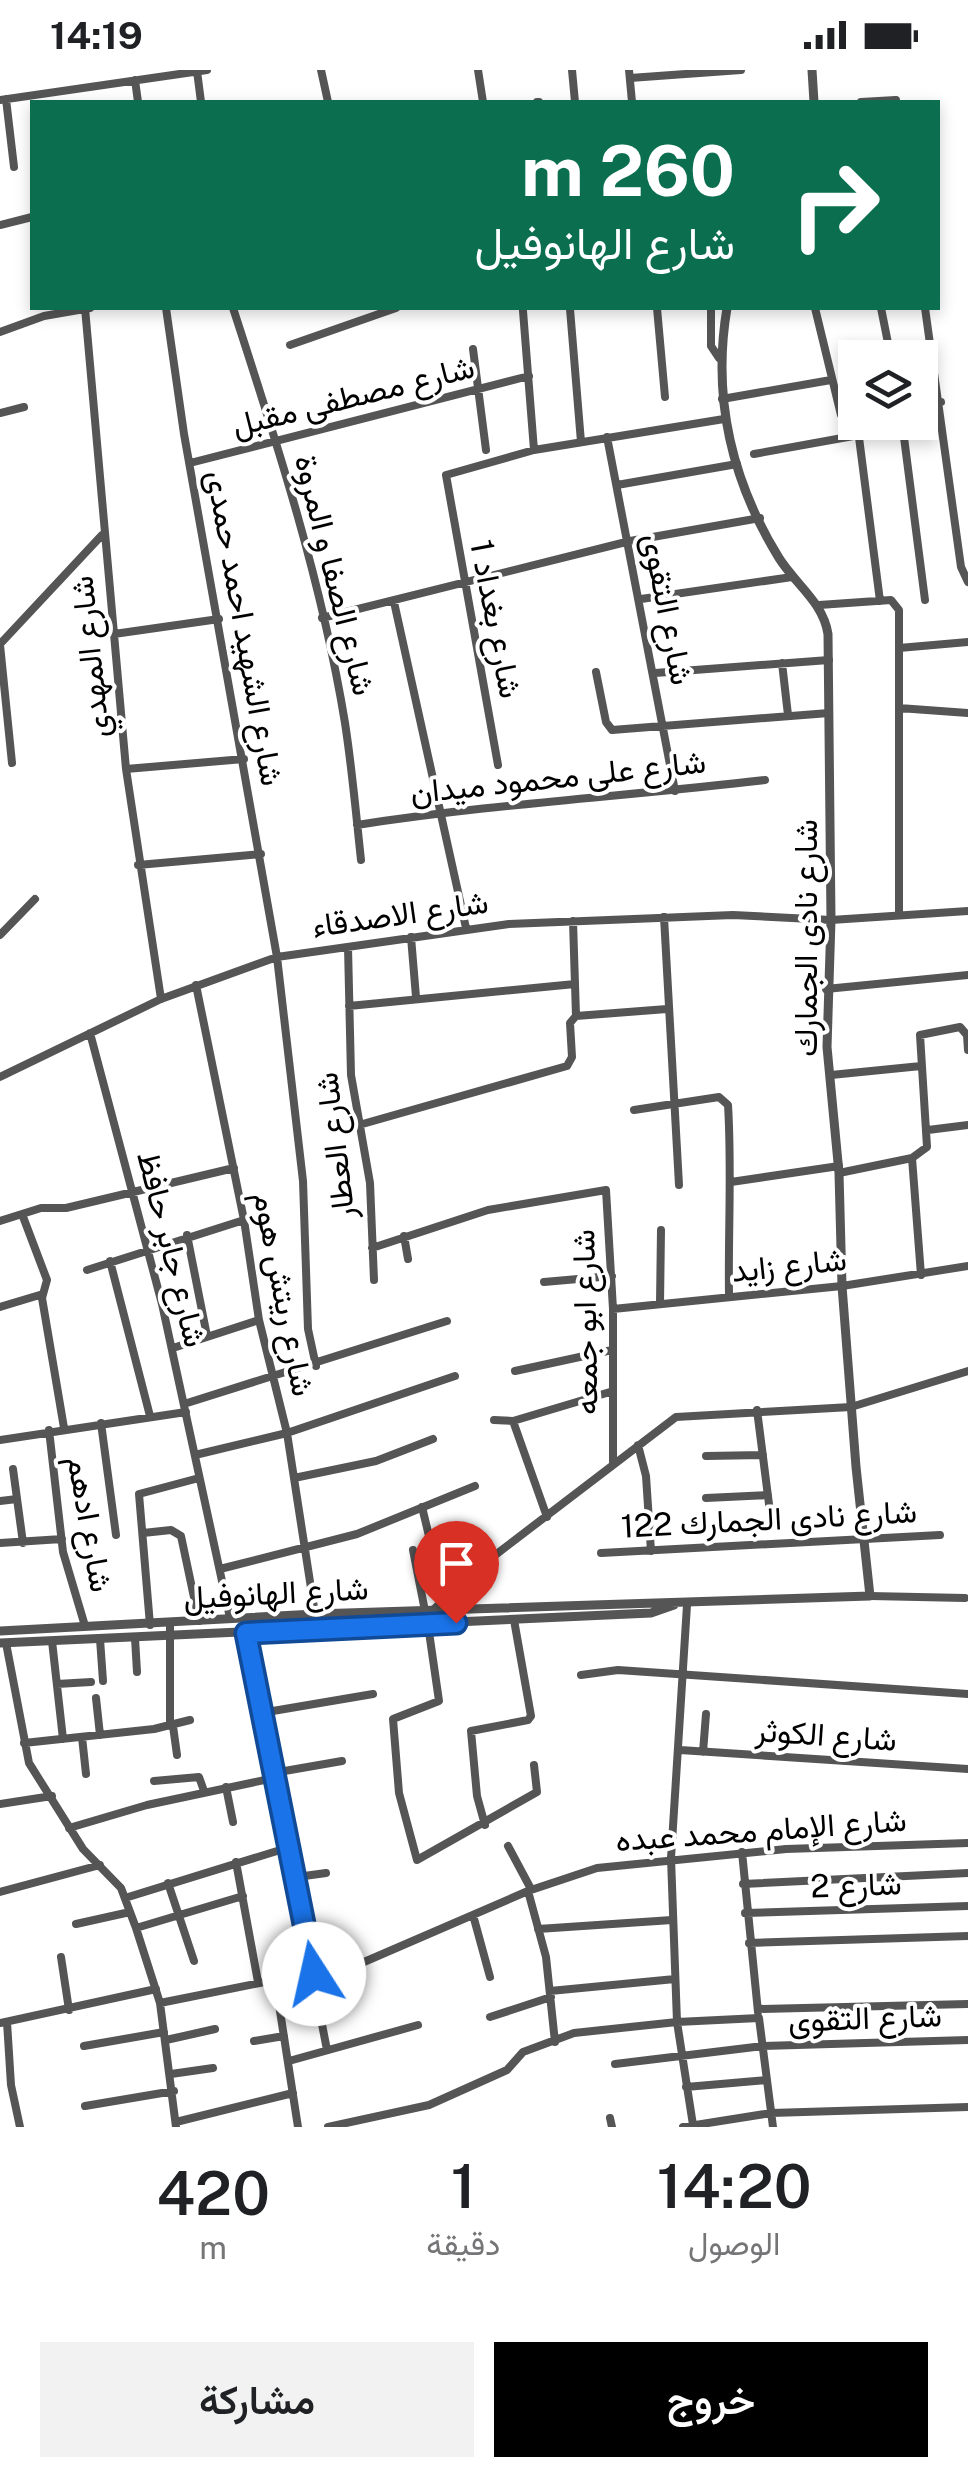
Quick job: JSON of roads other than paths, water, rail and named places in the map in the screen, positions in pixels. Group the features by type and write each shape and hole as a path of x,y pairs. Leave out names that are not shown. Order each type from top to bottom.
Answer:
{"street":[{"path":"14,167 3,99 207,70"},
{"path":"321,70 328,100"},
{"path":"478,70 483,100"},
{"path":"572,70 575,100"},
{"path":"632,100 629,74 741,70"},
{"path":"812,70 814,100"},
{"path":"197,71 201,100"},
{"path":"135,80 138,100"},
{"path":"60,91 61,100"},
{"path":"0,225 30,218"},
{"path":"0,332 44,316 76,310"},
{"name":"شارع المهدي","path":"87,310 102,535 126,770 161,999"},
{"name":"شارع الشهيد احمد حمدى","path":"166,310 277,957 302,1181 308,1330 316,1366"},
{"name":"شارع الصفا و المروة","path":"234,310 276,441 322,618 345,722 361,860"},
{"path":"290,345 390,310"},
{"path":"570,310 581,442"},
{"path":"657,310 664,397"},
{"path":"712,310 711,346 719,358"},
{"path":"727,310 719,358 724,419 737,464 760,518 792,577 819,605 891,600 898,606 899,914"},
{"path":"815,310 838,407"},
{"path":"881,310 887,340"},
{"path":"925,310 960,567 968,582"},
{"path":"524,311 534,450 724,419"},
{"path":"473,350 486,450"},
{"name":"شارع مصطفى مقبل","path":"190,464 529,376"},
{"path":"720,399 831,380"},
{"path":"0,413 24,407"},
{"name":"شارع التقوى","path":"607,437 655,672 674,791"},
{"path":"754,454 838,439"},
{"path":"861,440 880,601"},
{"path":"904,440 925,600"},
{"name":"شارع بغداد 1","path":"498,765 445,482 449,474 534,450"},
{"path":"616,484 737,464"},
{"path":"322,618 630,540 760,518"},
{"path":"12,763 0,644 102,535"},
{"path":"641,599 792,577"},
{"name":"شارع الصفا و المروة","path":"394,602 466,928"},
{"name":"شارع نادى الجمارك","path":"819,605 826,619 829,660 832,920 826,989 839,1169 842,1286 870,1596"},
{"path":"114,634 219,619"},
{"path":"899,648 968,642"},
{"path":"655,672 829,660"},
{"path":"782,663 788,715"},
{"path":"596,672 608,727 618,730 829,713"},
{"path":"899,708 968,713"},
{"path":"126,770 244,759"},
{"name":"شارع على محمود ميدان","path":"357,824 439,812 765,780"},
{"path":"138,865 261,854"},
{"path":"0,935 35,899"},
{"name":"شارع الاصدقاء","path":"0,1076 161,999 277,957 466,928 664,917 790,915 832,920 968,911"},
{"path":"664,917 679,1185"},
{"path":"358,1124 567,1066 572,1057 570,1023 576,1016 573,921"},
{"path":"411,938 416,997"},
{"name":"شارع العطار","path":"348,947 351,1076 370,1183 374,1280"},
{"path":"826,989 968,975"},
{"path":"349,1006 575,984"},
{"name":"شارع ريتش هوم","path":"196,985 244,1220 259,1320 276,1378 315,1614"},
{"path":"576,1016 667,1010"},
{"path":"731,1182 912,1158 927,1147 920,1035 960,1027 967,1035 968,1050"},
{"name":"شارع جابر حافظ","path":"90,1033 173,1348 230,1618"},
{"path":"831,1075 921,1066"},
{"path":"634,1110 720,1097 726,1102 731,1182 729,1296"},
{"path":"928,1130 968,1125"},
{"path":"912,1158 922,1275"},
{"path":"0,1221 234,1168"},
{"name":"شارع ابو جمعه","path":"404,1236 488,1210 598,1189 608,1194 613,1463"},
{"path":"22,1214 47,1280 43,1294 64,1428"},
{"path":"87,1270 244,1220"},
{"path":"660,1304 662,1230"},
{"path":"186,1236 208,1336"},
{"path":"372,1248 404,1236 408,1259"},
{"path":"110,1262 150,1416"},
{"name":"شارع زايد","path":"613,1309 842,1286 968,1266"},
{"path":"544,1282 612,1276"},
{"path":"0,1307 43,1294"},
{"path":"173,1348 259,1320"},
{"path":"0,1440 185,1408 447,1321"},
{"path":"516,1371 612,1350"},
{"path":"413,1550 429,1610 613,1463 683,1414 851,1407 968,1371"},
{"path":"195,1455 286,1432 455,1376"},
{"path":"494,1420 513,1421 610,1392"},
{"path":"757,1410 770,1512"},
{"path":"513,1421 547,1517"},
{"path":"101,1423 116,1535"},
{"name":"شارع ادهم","path":"48,1430 62,1540 85,1626"},
{"path":"294,1478 376,1462 433,1439"},
{"path":"638,1445 650,1507 650,1551"},
{"path":"706,1456 763,1454"},
{"path":"13,1469 23,1543"},
{"path":"150,1624 140,1491 199,1478"},
{"path":"220,1570 357,1534 475,1486"},
{"path":"706,1498 768,1496"},
{"path":"0,1501 17,1499"},
{"path":"422,1507 429,1536"},
{"path":"143,1533 171,1530 181,1536 199,1621"},
{"name":"شارع نادى الجمارك 122","path":"601,1553 940,1534"},
{"path":"0,1543 62,1540"},
{"name":"شارع الهانوفيل","path":"0,1631 650,1601 687,1605 870,1596 965,1598"},
{"name":"شارع الهانوفيل","path":"3,1643 660,1612 674,1605"},
{"path":"687,1605 670,1858 677,2022 693,2125"},
{"path":"485,1825 472,1731 532,1716 514,1620"},
{"path":"170,1623 176,1756"},
{"path":"428,1625 439,1702 393,1719 399,1793 420,1862 537,1792 534,1765"},
{"path":"246,1633 297,1877 327,2050"},
{"path":"135,1638 138,1672"},
{"path":"100,1639 103,1681"},
{"path":"52,1642 64,1739"},
{"path":"3,1643 29,1763 69,1828 124,1898 136,1928 160,2004 176,2125 293,2092"},
{"path":"581,1675 618,1670 968,1694"},
{"path":"57,1684 90,1682"},
{"path":"261,1714 373,1694"},
{"path":"96,1698 100,1736"},
{"path":"0,1706 15,1704"},
{"path":"703,1752 706,1714"},
{"path":"24,1744 172,1726 190,1720"},
{"path":"82,1737 86,1774"},
{"name":"شارع الكوثر","path":"680,1750 968,1769"},
{"path":"69,1828 204,1791 342,1760"},
{"path":"154,1781 198,1777 204,1791"},
{"path":"226,1787 233,1822"},
{"path":"0,1804 52,1796"},
{"name":"شارع الإمام محمد عبده","path":"160,2004 375,1958 530,1890 597,1868 742,1852 968,1843"},
{"path":"508,1846 530,1890 555,2042"},
{"path":"124,1898 290,1847"},
{"path":"742,1852 745,1914 773,2127"},
{"path":"236,1862 258,1982"},
{"path":"0,1892 100,1865"},
{"path":"297,1877 326,1873"},
{"path":"743,1884 968,1873"},
{"path":"168,1882 194,1962"},
{"path":"136,1928 243,1896"},
{"name":"شارع 2","path":"745,1914 968,1906"},
{"path":"76,1924 130,1912"},
{"path":"472,1915 490,1976"},
{"path":"538,1929 672,1920"},
{"path":"749,1944 968,1936"},
{"path":"61,1957 69,2010"},
{"path":"275,1979 298,2127"},
{"path":"490,2017 550,1994 674,1979"},
{"path":"20,2127 3,2022 156,1989"},
{"path":"328,2127 429,2105 508,2070 523,2052 574,2033 758,2013 968,2004"},
{"path":"289,2062 418,2026"},
{"path":"84,2046 215,2029"},
{"path":"254,2041 284,2036"},
{"name":"شارع التقوى","path":"615,2064 762,2046 968,2040"},
{"path":"171,2074 214,2068"},
{"path":"686,2087 767,2080"},
{"path":"86,2106 174,2091"},
{"path":"682,2127 771,2113 968,2107"}]}
